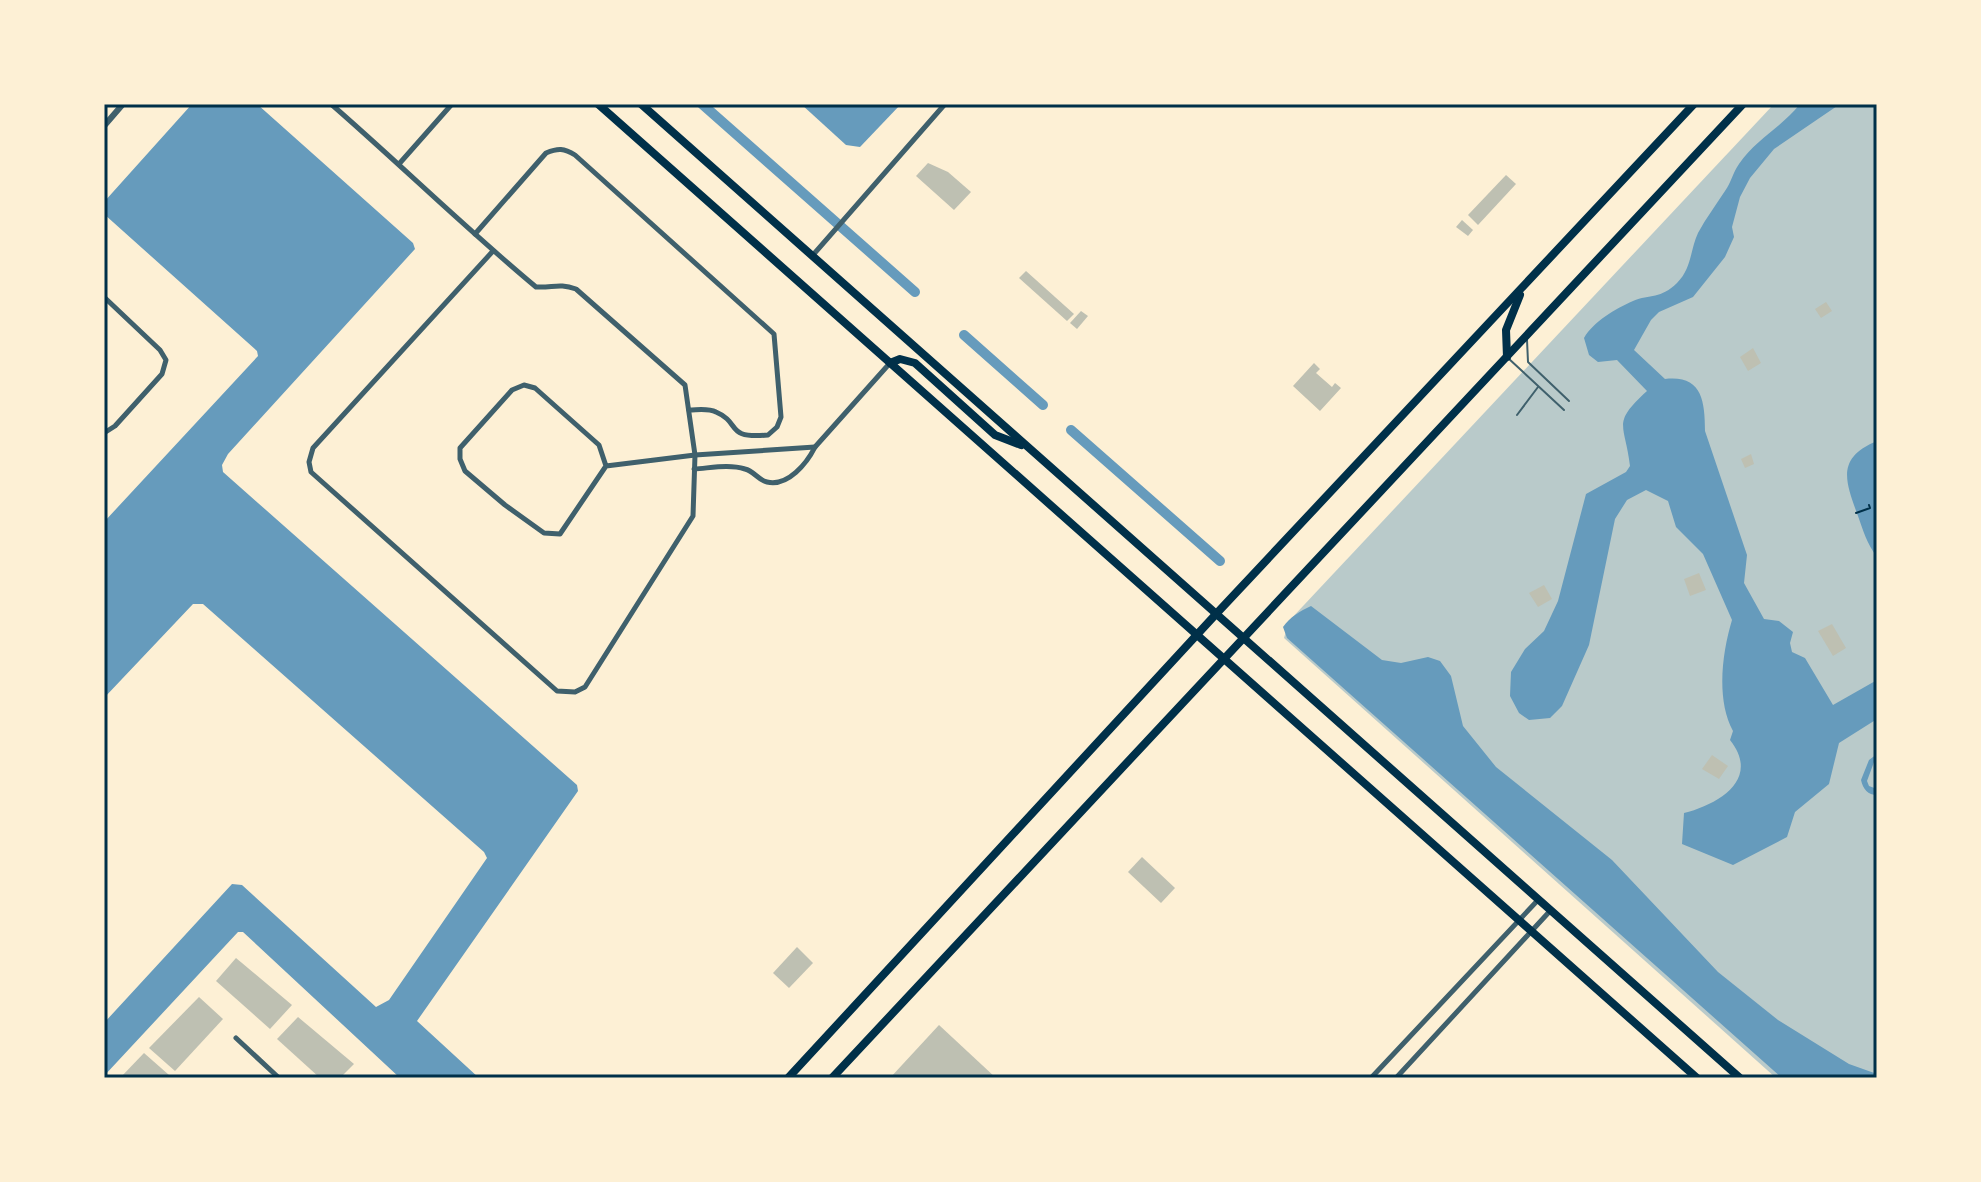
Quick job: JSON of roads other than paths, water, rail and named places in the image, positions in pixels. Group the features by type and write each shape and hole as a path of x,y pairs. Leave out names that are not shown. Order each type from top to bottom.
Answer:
{"highway":[{"path":"598,104 1697,1078"},
{"path":"641,104 1740,1078"},
{"path":"788,1078 1217,613 1694,104"},
{"path":"832,1078 1743,104"},
{"path":"1507,357 1506,330 1521,290"},
{"path":"890,363 900,359 915,363 995,435 1029,448"}],"street":[{"path":"104,126 123,104"},
{"path":"331,104 441,206 536,287 561,284 576,289 685,385 695,455 693,516 585,687 575,692 557,691 311,472 309,462 313,448 493,251"},
{"path":"399,164 452,104"},
{"path":"812,256 945,104"},
{"path":"475,234 546,153 557,148 575,155 774,334 781,417 777,427 768,435 743,435 736,432 721,414 711,410 689,410"},
{"path":"104,297 160,350 166,360 162,374 115,426 104,433"},
{"path":"694,469 740,468 774,483 784,480 808,461 815,447 890,363"},
{"path":"606,466 599,445 535,388 524,385 512,390 460,448 465,471 544,533 560,534 606,466 695,455 815,447"},
{"path":"1371,1078 1538,900"},
{"path":"1396,1078 1550,911"},
{"path":"236,1038 279,1078"}],"lane":[{"path":"1526,337 1528,362 1569,401"},
{"path":"1507,357 1564,410"},
{"path":"1517,415 1539,386"}],"water":[{"path":"192,104 257,104 413,243 415,249 228,454 222,465 223,472 577,785 578,791 417,1021 479,1078 400,1078 243,932 238,932 104,1076 104,1023 232,884 242,885 376,1007 389,1000 487,858 484,852 203,604 193,604 104,698 104,522 258,356 257,351 104,214 104,202"},
{"path":"801,104 901,104 860,147 846,145"},
{"path":"1800,104 1840,104 1774,149 1750,178 1740,197 1732,227 1734,237 1725,257 1693,297 1659,312 1651,320 1634,350 1665,379 1677,379 1693,385 1702,399 1705,431 1747,555 1744,583 1764,619 1779,621 1793,632 1790,643 1792,652 1805,658 1833,705 1877,680 1877,719 1839,743 1829,784 1795,812 1787,837 1733,865 1682,844 1684,813 1710,803 1732,788 1741,767 1730,740 1733,731 1724,705 1722,676 1732,620 1703,554 1676,527 1668,501 1646,490 1627,500 1615,519 1589,645 1562,706 1550,718 1529,720 1519,713 1510,696 1511,672 1525,649 1544,631 1558,601 1586,494 1626,472 1630,466 1624,418 1647,391 1617,360 1598,362 1589,355 1584,338 1593,326 1612,312 1633,301 1666,292 1677,283 1688,265 1698,233 1739,164"},
{"path":"1877,441 1877,557 1853,503 1847,472 1855,455"},
{"path":"1311,606 1382,660 1401,663 1428,657 1440,661 1451,676 1463,726 1496,767 1612,860 1718,972 1778,1020 1849,1064 1877,1074 1877,1078 1782,1078 1287,638 1283,627"},
{"path":"1877,754 1867,781 1869,786 1877,789 1877,795 1866,791 1861,780 1869,760"}],"waterway":[{"path":"702,104 915,292"},
{"path":"964,335 1043,405"},
{"path":"1071,430 1220,561"}]}
